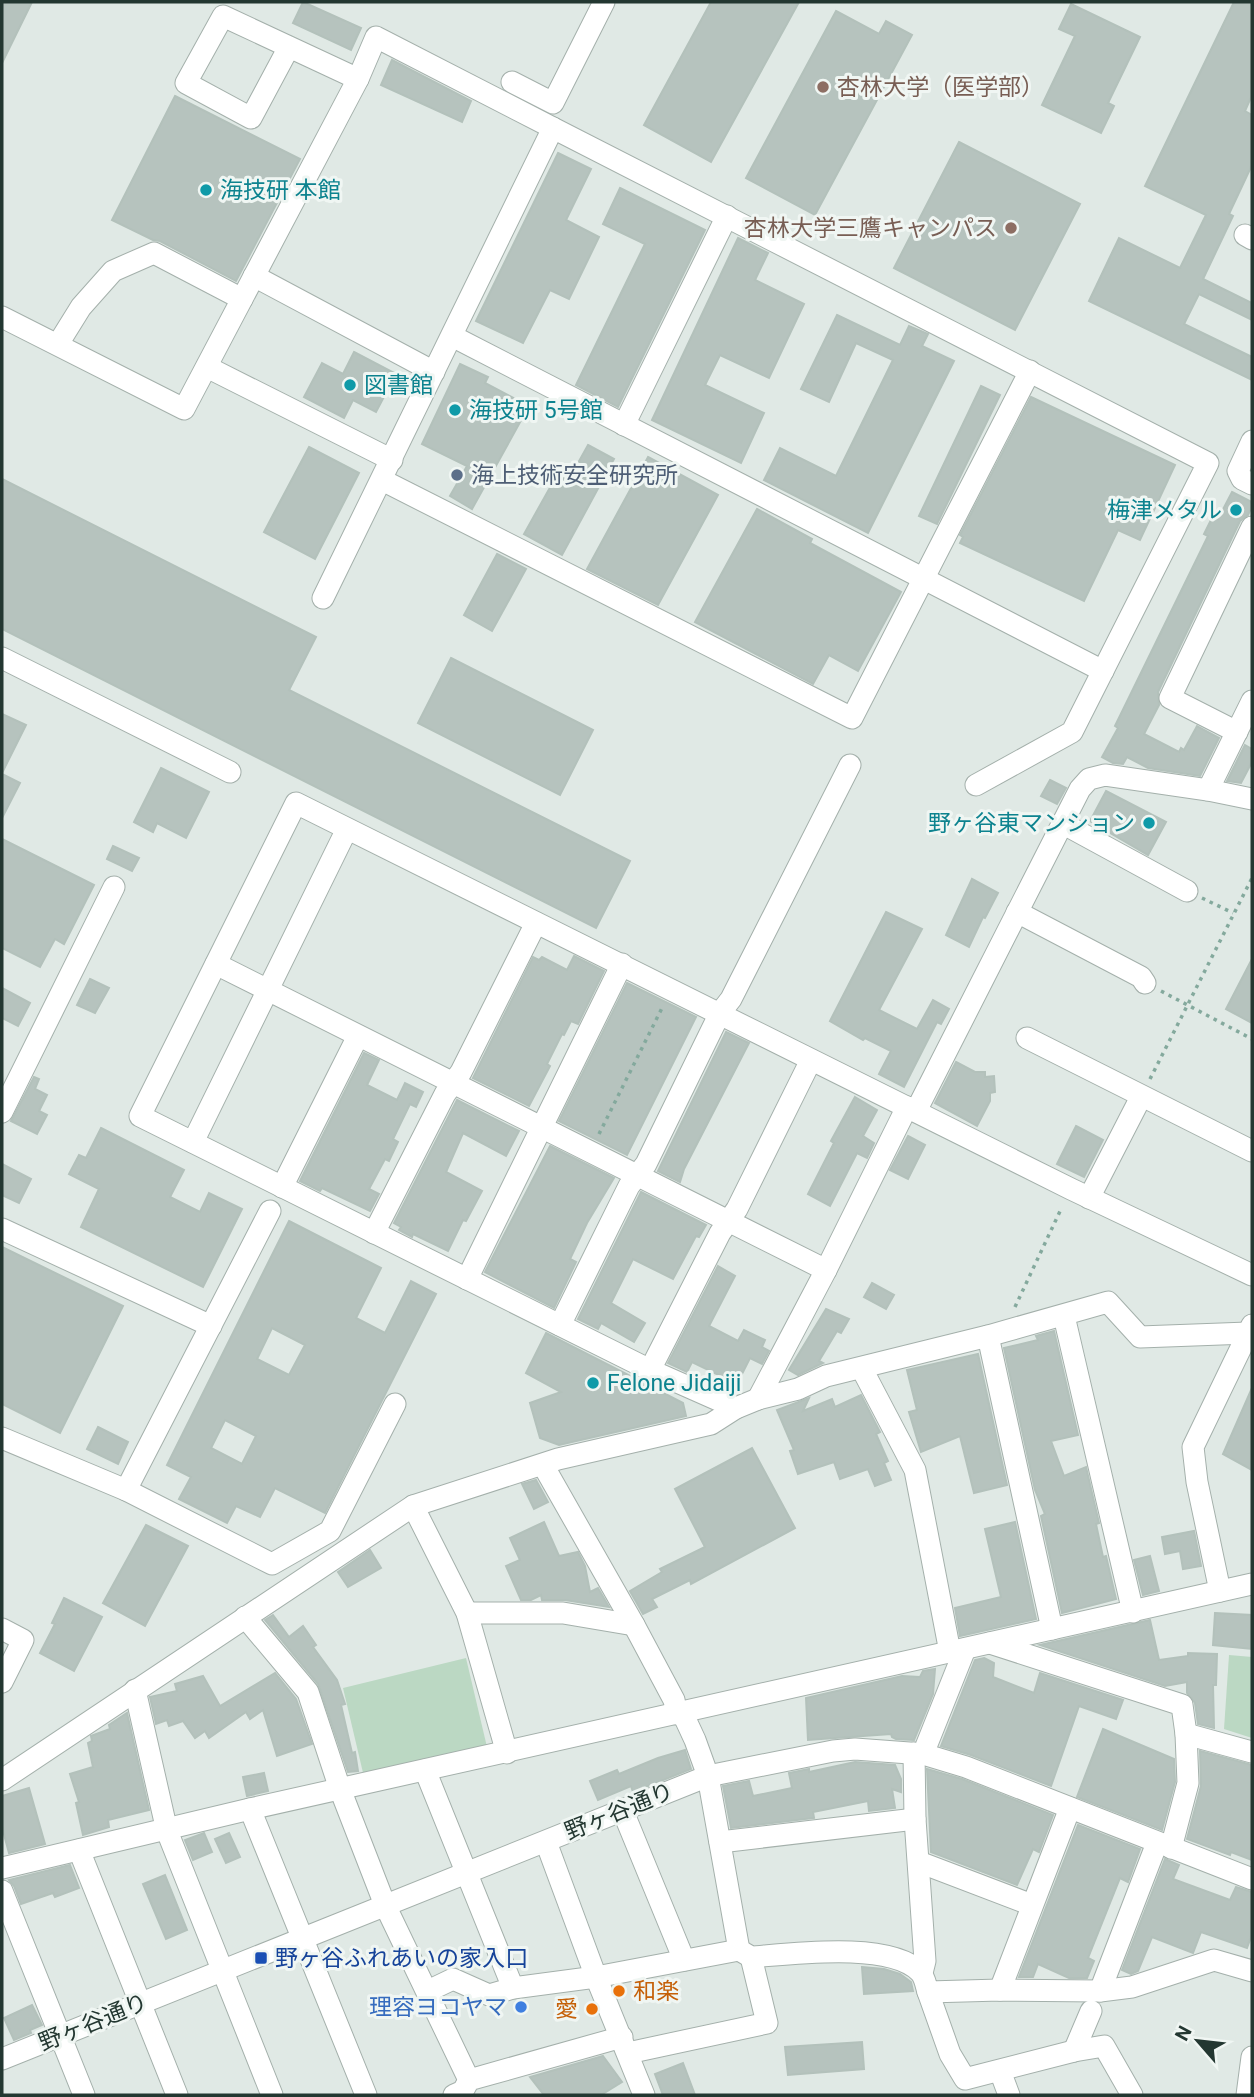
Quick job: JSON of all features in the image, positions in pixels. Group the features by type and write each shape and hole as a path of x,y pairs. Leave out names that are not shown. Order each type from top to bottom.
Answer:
{"street":[{"path":"512,82 553,103 604,2"},
{"path":"289,47 251,118 186,83 223,16 358,79"},
{"path":"2,317 184,409 358,79 376,37 1208,463 1072,732 976,785"},
{"path":"323,598 553,128"},
{"path":"624,425 727,216"},
{"path":"58,344 81,307 113,271 153,253 242,299"},
{"path":"254,276 435,372"},
{"path":"452,336 1103,671"},
{"path":"207,366 392,460"},
{"path":"382,480 852,718 1030,371"},
{"path":"1252,441 1238,471 1242,479 1252,484"},
{"path":"1237,732 1170,698 1252,527"},
{"path":"2,657 230,772"},
{"path":"1208,790 1252,701"},
{"path":"560,1325 629,1186 646,1164 720,1013 732,999 850,765"},
{"path":"758,1399 1080,789 1089,779 1105,775 1252,799"},
{"path":"736,1408 650,1370 140,1116 296,803 1080,1193 1252,1275"},
{"path":"1062,823 1187,891"},
{"path":"193,1142 347,829"},
{"path":"2,1112 114,887"},
{"path":"1017,912 1141,977 1145,983"},
{"path":"374,1233 445,1094 461,1072 536,923"},
{"path":"216,964 826,1270"},
{"path":"467,1279 622,964"},
{"path":"282,1186 358,1036"},
{"path":"1027,1038 1252,1151"},
{"path":"650,1370 811,1060"},
{"path":"1080,1193 1141,1097"},
{"path":"125,1490 270,1211"},
{"path":"2,1229 211,1326"},
{"path":"2,1780 413,1506 583,1453 711,1424 736,1408 758,1399 798,1389 826,1376 996,1334 1108,1302 1140,1337 1250,1329 1193,1447 1197,1482 1220,1591"},
{"path":"1063,1316 1133,1612"},
{"path":"996,1334 1052,1629"},
{"path":"862,1369 915,1470 958,1651 918,1754 915,1819 925,1983 950,2054 965,2079 1104,2046 1132,2095"},
{"path":"4,1444 125,1490 272,1563 330,1531 395,1404"},
{"path":"245,1617 308,1692 340,1789 385,1905 428,1991 461,2088 625,2045 767,2023 745,1953 708,1776 695,1740 634,1625 543,1465"},
{"path":"413,1506 467,1614 507,1753"},
{"path":"2,1868 167,1831 250,1809 1252,1584"},
{"path":"467,1614 563,1613 634,1625"},
{"path":"2,1629 23,1640 2,1682"},
{"path":"990,1643 1182,1704 1188,1783 1100,1991"},
{"path":"135,1690 167,1831 272,2095"},
{"path":"1186,1734 1252,1752"},
{"name":"野ヶ谷通り","path":"2,2059 708,1776 833,1751 874,1749 918,1754 966,1767 1252,1879"},
{"path":"425,1770 513,1989"},
{"path":"1000,1990 1070,1808"},
{"path":"250,1809 366,2095"},
{"path":"622,1809 684,1960"},
{"path":"720,1842 915,1819"},
{"path":"546,1842 596,1977 644,2095"},
{"path":"79,1850 177,2095"},
{"path":"919,1861 1032,1905"},
{"path":"2,1891 84,2095"},
{"path":"428,1991 453,1979 489,1995 684,1960 745,1953 849,1951 902,1960 925,1983 1000,1990 1100,1991 1132,1987 1214,1960 1252,1971"},
{"path":"1074,2051 1091,2011"},
{"path":"1247,2095 1252,2057"},
{"path":"1000,2071 1009,2095"}],"path":[{"path":"1141,1097 1252,878"},
{"path":"1187,891 1233,914"},
{"path":"1145,983 1252,1039"},
{"path":"590,1151 672,989"},
{"path":"996,1334 1080,1193"}],"green space":[{"path":"1229,1655 1252,1657 1252,1738 1224,1729"},
{"path":"466,1658 487,1747 364,1777 343,1688"}],"building":[{"path":"2,2 32,2 2,63"},
{"path":"303,2 361,28 351,50 293,23"},
{"path":"711,2 799,2 711,162 644,125"},
{"path":"1234,2 1252,2 1252,95 1245,111 1252,115 1252,165 1229,214 1233,216 1203,279 1252,303 1252,320 1199,294 1184,324 1252,357 1252,380 1089,301 1119,238 1180,268 1206,215 1145,186"},
{"path":"1071,4 1140,37 1108,103 1114,106 1101,133 1042,105 1075,36 1059,29"},
{"path":"836,11 879,34 886,21 912,35 815,215 746,178"},
{"path":"392,60 471,101 462,122 381,85"},
{"name":"海技研 本館","path":"175,96 300,159 236,281 160,241 112,220"},
{"path":"959,142 1080,204 1015,330 894,268"},
{"path":"558,153 591,169 566,220 599,237 569,299 550,290 523,343 476,321"},
{"path":"620,188 705,230 618,407 576,385 645,244 603,224"},
{"path":"738,238 768,253 755,280 804,304 769,378 720,355 705,385 764,413 741,463 652,420"},
{"path":"837,315 900,345 909,326 928,334 922,346 954,361 868,533 764,480 780,448 836,476 893,360 856,343 829,402 801,389"},
{"name":"図書館","path":"354,352 396,374 376,412 353,400 344,418 304,397 322,363 343,374"},
{"path":"460,364 488,377 485,383 529,406 472,509 450,496 467,466 422,444"},
{"path":"981,386 1000,395 937,524 919,516"},
{"path":"1031,397 1175,465 1140,540 1118,530 1084,601 960,543 963,537 960,535"},
{"path":"588,445 614,459 562,555 524,534 557,475 568,481"},
{"path":"309,447 359,473 315,559 264,532"},
{"path":"648,457 718,495 658,605 587,569"},
{"path":"2,479 316,637 289,690 630,861 596,928 2,629"},
{"path":"1232,492 1252,502 1252,506 1248,515 1240,521 1158,692 1159,705 1144,734 1179,752 1181,748 1184,750 1197,726 1219,738 1200,776 1148,768 1127,757 1123,764 1113,763 1102,757 1118,728 1115,726 1208,536 1204,534 1213,516 1218,519"},
{"path":"757,509 812,539 810,543 901,592 858,671 829,655 813,684 695,622"},
{"path":"497,554 526,569 492,631 464,615"},
{"path":"451,658 593,730 560,795 418,723"},
{"path":"2,714 26,725 2,773"},
{"path":"1245,745 1252,749 1252,762 1241,783 1227,781"},
{"path":"161,768 209,792 186,838 157,823 153,832 134,822"},
{"path":"2,774 20,783 2,818"},
{"path":"1050,780 1066,788 1057,804 1041,796"},
{"name":"野ヶ谷東マンション","path":"1106,791 1166,822 1148,855 1090,821"},
{"path":"2,839 94,885 64,944 55,939 40,967 2,948"},
{"path":"113,846 139,858 132,871 107,859"},
{"path":"972,879 998,893 969,947 946,935"},
{"path":"886,912 922,929 879,1010 917,1029 933,1000 949,1009 941,1024 937,1022 904,1087 879,1074 891,1051 865,1038 863,1040 830,1021"},
{"path":"574,956 604,971 578,1024 571,1021 564,1035 562,1034 547,1064 550,1066 529,1106 473,1078 533,957 539,960 542,957 567,970"},
{"path":"1252,959 1252,1023 1226,1009"},
{"path":"90,979 109,988 95,1013 77,1005"},
{"path":"627,983 696,1017 627,1155 559,1121"},
{"path":"2,988 30,1003 18,1026 2,1018"},
{"path":"726,1032 749,1043 684,1169 680,1182 658,1171"},
{"path":"364,1053 379,1060 367,1085 397,1100 405,1083 423,1092 416,1107 410,1104 393,1139 398,1142 389,1161 385,1159 369,1189 379,1194 370,1211 322,1188 320,1191 300,1181"},
{"path":"956,1062 975,1072 985,1072 985,1077 994,1076 995,1092 990,1093 990,1101 977,1126 935,1103"},
{"path":"34,1077 39,1079 35,1089 47,1095 39,1111 47,1115 37,1134 11,1121"},
{"path":"855,1097 877,1110 863,1136 874,1143 867,1158 857,1153 830,1206 808,1194 834,1143 831,1141"},
{"path":"457,1100 519,1131 506,1156 463,1133 446,1172 482,1191 466,1221 463,1220 448,1251 413,1234 412,1237 399,1230 401,1227 394,1223"},
{"path":"1076,1126 1103,1140 1084,1177 1057,1164"},
{"path":"101,1128 184,1170 170,1197 200,1212 209,1193 242,1209 203,1287 81,1227 99,1189 69,1174 79,1155 86,1158"},
{"path":"908,1136 925,1145 908,1179 890,1170"},
{"path":"550,1146 614,1178 587,1223 570,1259 576,1262 554,1308 485,1272"},
{"path":"2,1164 31,1179 19,1203 2,1195"},
{"path":"641,1192 706,1225 699,1237 696,1236 673,1279 633,1259 611,1303 645,1323 634,1342 601,1323 598,1329 578,1319"},
{"path":"289,1221 381,1268 356,1318 385,1333 411,1281 436,1294 325,1513 275,1488 260,1517 236,1506 227,1523 179,1499 191,1477 167,1465","holes":["272,1328 305,1345 289,1375 257,1359","225,1420 256,1436 242,1464 211,1448"]},
{"path":"2,1247 123,1306 60,1433 2,1404"},
{"path":"718,1266 735,1276 709,1326 738,1341 744,1330 765,1340 762,1347 769,1351 762,1364 750,1358 737,1384 692,1362 687,1372 668,1363"},
{"path":"872,1283 894,1295 886,1309 864,1297"},
{"path":"826,1309 849,1319 841,1333 837,1331 819,1361 823,1363 798,1375 789,1370"},
{"path":"1054,1331 1078,1435 1051,1441 1064,1476 1086,1467 1099,1523 1096,1524 1103,1557 1106,1556 1116,1599 1062,1613 1041,1516 1045,1514 1035,1490 1004,1348 1038,1340 1036,1336"},
{"name":"Felone Jidaiji","path":"546,1333 683,1403 686,1416 559,1445 540,1438 530,1403 561,1392 526,1373"},
{"path":"978,1354 1007,1485 974,1493 960,1436 921,1452 909,1412 917,1410 907,1370"},
{"path":"1252,1388 1252,1470 1223,1454"},
{"path":"861,1395 880,1432 876,1434 888,1461 884,1463 891,1480 875,1486 868,1469 840,1479 834,1462 798,1474 790,1451 794,1450 777,1410 809,1398 803,1411 832,1399 835,1407"},
{"path":"98,1427 128,1442 118,1464 87,1449"},
{"path":"752,1448 795,1528 691,1584 690,1580 652,1599 657,1607 643,1614 630,1591 662,1572 660,1569 705,1547 675,1489"},
{"path":"536,1480 548,1502 534,1509 522,1484"},
{"path":"544,1522 559,1556 578,1552 585,1566 590,1592 598,1588 609,1607 565,1600 542,1600 541,1595 531,1600 521,1600 506,1566 520,1560 510,1538"},
{"path":"1015,1522 1036,1619 960,1636 955,1608 1001,1597 985,1529"},
{"path":"146,1525 188,1546 145,1626 103,1603"},
{"path":"1194,1531 1201,1566 1183,1569 1180,1551 1165,1554 1162,1537"},
{"path":"370,1550 381,1568 348,1587 338,1572"},
{"path":"1150,1556 1159,1591 1143,1595 1134,1560"},
{"path":"64,1598 102,1617 74,1671 40,1653 55,1624 52,1623"},
{"path":"1215,1613 1252,1615 1252,1649 1213,1645"},
{"path":"273,1615 289,1637 303,1626 316,1645 313,1647 337,1680 345,1704 341,1705 358,1771 348,1772 318,1684 265,1620"},
{"path":"1150,1620 1159,1660 1188,1656 1188,1653 1217,1654 1216,1685 1213,1685 1214,1728 1198,1724 1195,1703 1187,1693 1187,1682 1165,1686 1040,1645"},
{"path":"984,1658 994,1663 993,1677 1034,1693 1040,1673 1123,1700 1116,1719 1079,1706 1051,1786 941,1746 975,1660"},
{"path":"935,1669 933,1694 914,1740 896,1739 891,1734 808,1740 806,1698 902,1676 920,1677 923,1671"},
{"path":"275,1673 296,1699 312,1744 277,1756 263,1710 250,1719 246,1712 209,1738 205,1731 195,1738 183,1721 169,1726 167,1720 156,1724 150,1697 177,1691 175,1684 203,1676 220,1706"},
{"path":"127,1713 149,1810 108,1820 109,1827 83,1835 76,1803 79,1802 70,1774 93,1767 88,1743 92,1741 91,1736 110,1729 109,1725"},
{"path":"1103,1729 1174,1759 1175,1782 1162,1830 1077,1797"},
{"path":"685,1750 691,1769 633,1792 631,1786 598,1800 590,1781 617,1770 619,1774"},
{"path":"1200,1751 1252,1765 1252,1860 1187,1839 1201,1786"},
{"path":"855,1762 895,1765 901,1779 901,1792 892,1789 895,1808 869,1811 868,1801 813,1812 814,1818 731,1828 723,1786 749,1781 753,1796 792,1788 789,1773 809,1769 809,1772"},
{"path":"927,1769 962,1779 1053,1815 1039,1852 1033,1849 1017,1885 931,1852"},
{"path":"264,1773 268,1791 247,1796 243,1777"},
{"path":"29,1788 45,1844 9,1853 2,1827 2,1796"},
{"path":"1078,1825 1140,1849 1128,1882 1120,1878 1088,1958 1094,1961 1087,1978 1069,1978 1038,1964 1033,1977 1019,1977"},
{"path":"204,1833 212,1852 193,1860 185,1840"},
{"path":"229,1833 240,1857 226,1863 215,1839"},
{"path":"1165,1859 1179,1865 1173,1879 1230,1900 1236,1887 1252,1892 1252,1934 1247,1948 1201,1932 1193,1953 1152,1937 1138,1971 1131,1974 1122,1970"},
{"path":"70,1865 79,1888 55,1897 53,1893 21,1904 9,1880"},
{"path":"165,1875 187,1930 166,1939 143,1884"},
{"path":"862,1967 900,1974 911,1982 913,1991 864,1994"},
{"path":"32,2005 42,2025 14,2040 4,2018"},
{"path":"862,2042 864,2069 788,2075 785,2047"},
{"path":"603,2056 622,2082 601,2095 544,2095 530,2077"},
{"path":"683,2063 695,2095 663,2095 655,2074"}],"place":[{"name":"杏林大学（医学部）","path":"823,87"},
{"name":"海技研 本館","path":"206,190"},
{"name":"杏林大学三鷹キャンパス","path":"1011,228"},
{"name":"図書館","path":"350,385"},
{"name":"海技研 5号館","path":"455,410"},
{"name":"海上技術安全研究所","path":"457,475"},
{"name":"梅津メタル","path":"1236,510"},
{"name":"野ヶ谷東マンション","path":"1149,823"},
{"name":"Felone Jidaiji","path":"593,1383"},
{"name":"野ヶ谷ふれあいの家入口","path":"261,1958"},
{"name":"和楽","path":"619,1991"},
{"name":"理容ヨコヤマ","path":"521,2007"},
{"name":"愛","path":"592,2009"}]}
